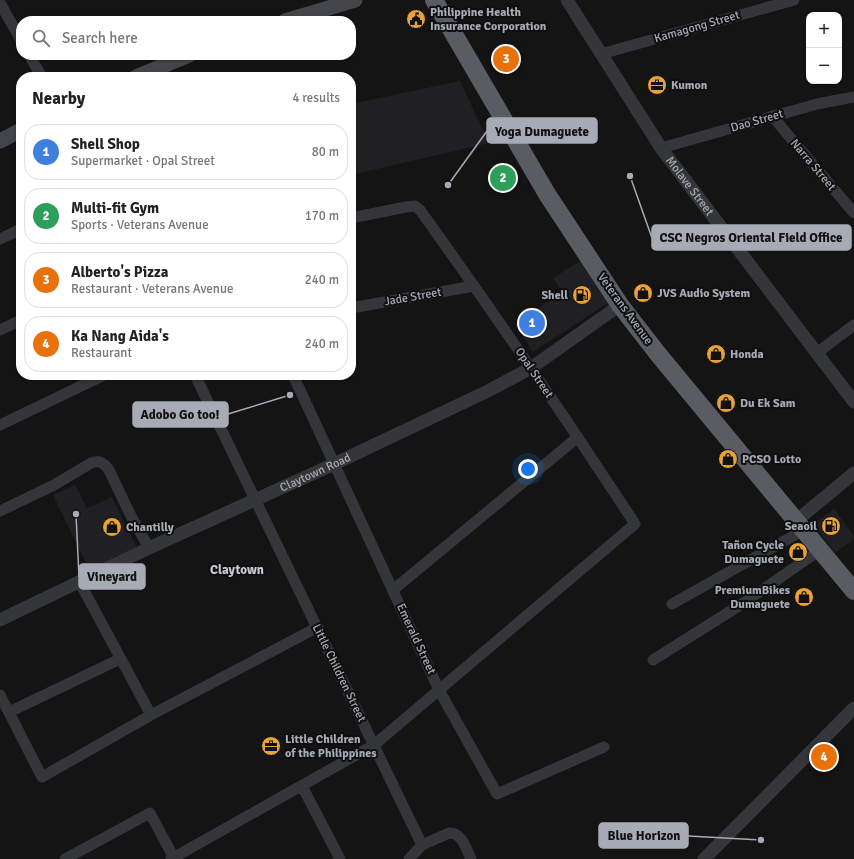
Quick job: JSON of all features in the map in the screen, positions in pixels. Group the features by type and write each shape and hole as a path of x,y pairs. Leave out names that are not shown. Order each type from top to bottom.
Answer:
{"highway":[{"name":"Veterans Avenue","path":"434,0 547,194 620,305 668,366 854,591"}],"main road":[{"path":"302,16 355,0"},
{"path":"148,72 177,60"},
{"path":"0,142 16,133"}],"street":[{"name":"Molave Street","path":"567,0 661,148 854,402"},
{"name":"Kamagong Street","path":"601,54 794,0"},
{"path":"0,3 16,31"},
{"path":"32,60 39,72"},
{"name":"Dao Street","path":"661,148 817,104 854,97"},
{"name":"Narra Street","path":"772,116 854,213"},
{"name":"Opal Street","path":"356,217 415,206 420,210 531,368 635,524 439,690"},
{"path":"0,239 16,231"},
{"name":"Jade Street","path":"356,307 474,286"},
{"name":"Claytown Road","path":"0,620 149,548 334,464 488,391 531,368 620,305"},
{"path":"0,330 16,322"},
{"path":"817,353 854,326"},
{"path":"0,424 93,380"},
{"name":"Little Children Street","path":"197,380 318,627 422,846"},
{"name":"Emerald Street","path":"295,380 439,690 497,794 604,747"},
{"path":"393,590 578,437"},
{"path":"0,511 54,485 96,461 106,465 131,516 149,548"},
{"path":"672,604 800,526 854,473"},
{"path":"653,660 745,602 820,550"},
{"path":"80,581 151,715"},
{"path":"0,696 42,777 151,715 318,627"},
{"path":"9,712 120,659"},
{"path":"65,859 150,813 174,859 374,745 439,690"},
{"path":"704,859 854,708"},
{"path":"302,786 340,859"},
{"path":"409,859 422,846 449,832 453,832 460,836 471,859"}],"shaded area":[{"path":"460,81 489,143 356,174 356,103"},
{"path":"582,260 611,301 533,352 515,324 562,292 553,278"},
{"path":"75,485 87,508 112,497 137,548 89,569 53,495"},
{"path":"834,509 854,536 854,539 835,553 813,524"}],"place":[{"name":"Philippine Health Insurance Corporation","path":"416,19"},
{"name":"Alberto's Pizza","path":"506,59"},
{"name":"Kumon","path":"657,85"},
{"name":"CSC Negros Oriental Field Office","path":"630,176"},
{"name":"Multi-fit Gym","path":"503,178"},
{"name":"Yoga Dumaguete","path":"448,185"},
{"name":"JVS Audio System","path":"643,293"},
{"name":"Shell","path":"582,295"},
{"name":"Shell Shop","path":"532,323"},
{"name":"Honda","path":"716,354"},
{"name":"Adobo Go too!","path":"290,395"},
{"name":"Du Ek Sam","path":"726,403"},
{"name":"PCSO Lotto","path":"728,459"},
{"name":"Vineyard","path":"76,514"},
{"name":"Seaoil","path":"831,526"},
{"name":"Chantilly","path":"112,527"},
{"name":"Tañon Cycle Dumaguete","path":"798,552"},
{"name":"PremiumBikes Dumaguete","path":"804,597"},
{"name":"Little Children of the Philippines","path":"271,746"},
{"name":"Ka Nang Aida's","path":"824,757"},
{"name":"Blue Horizon","path":"761,840"}],"district":[{"name":"Claytown","path":"237,570"}]}
